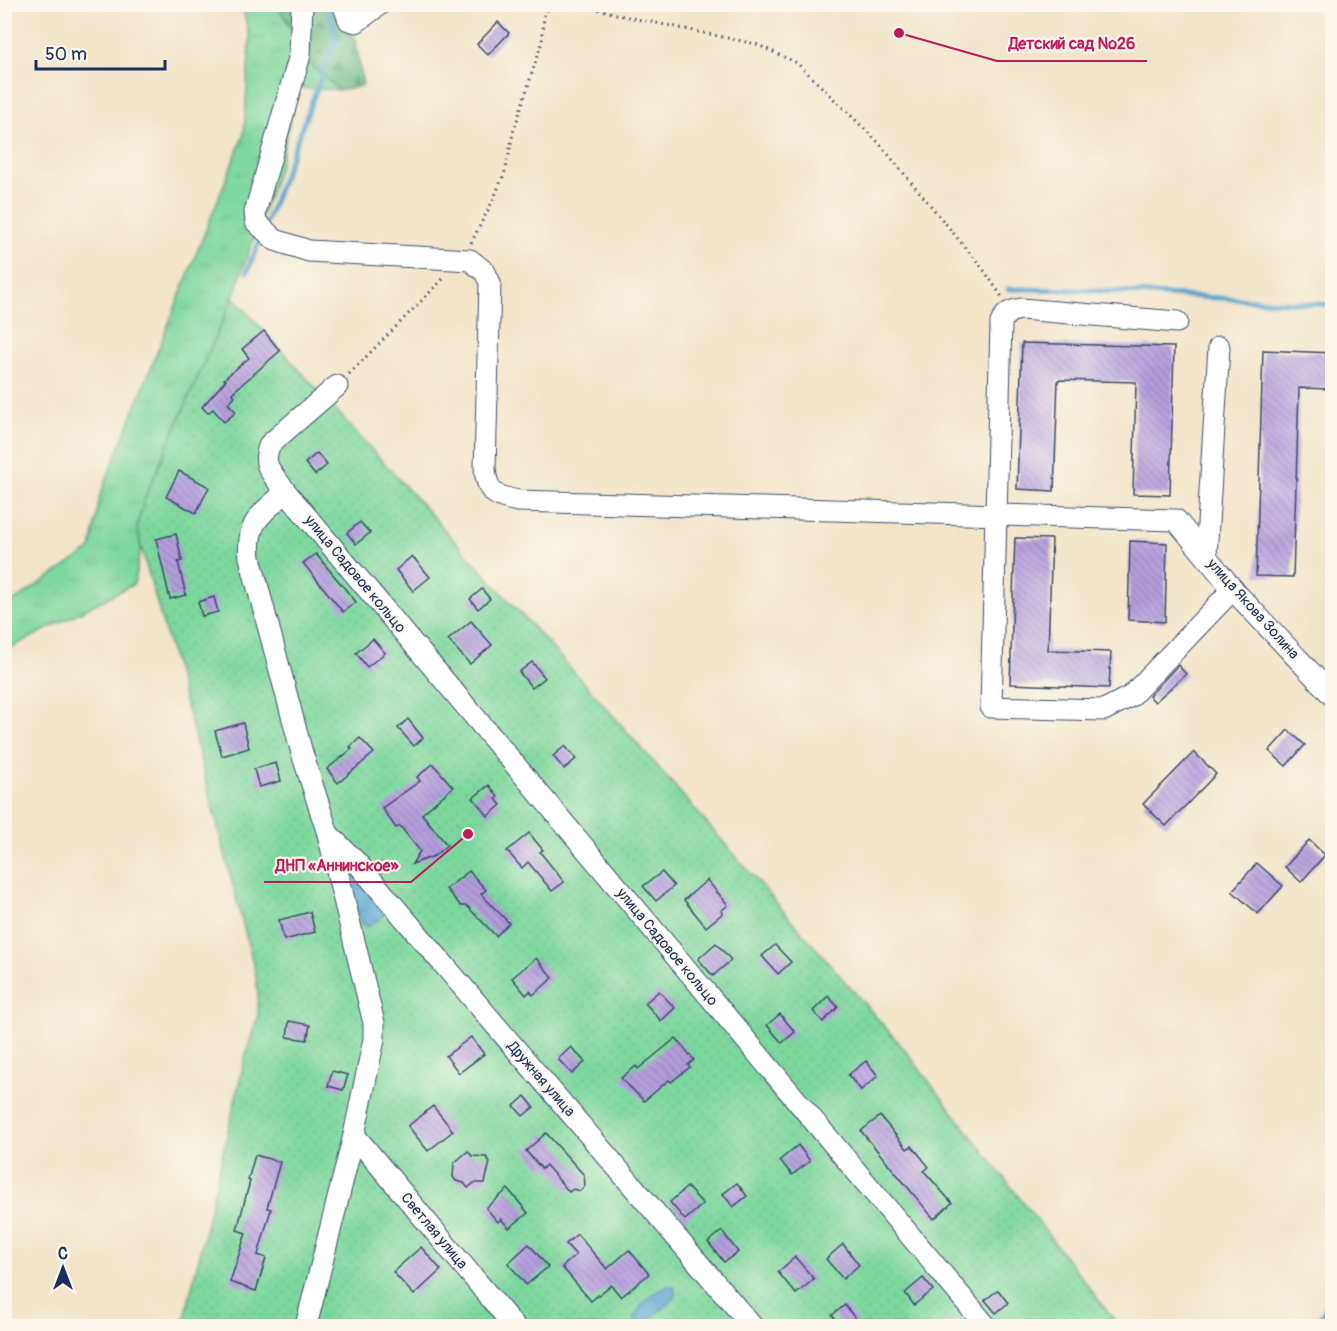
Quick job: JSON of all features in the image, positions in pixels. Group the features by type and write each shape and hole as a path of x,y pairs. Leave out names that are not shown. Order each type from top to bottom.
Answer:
{"street":[{"path":"302,4 300,56 255,212 256,222 275,240 309,251 462,259 470,260 484,272 490,283 485,468 486,479 491,490 498,497 518,501 995,516"},
{"path":"343,4 349,20 356,22 380,4"},
{"path":"1177,322 1021,309 1005,315 1001,323 991,707 1104,710 1118,705 1131,696 1233,589"},
{"path":"1206,556 1219,347"},
{"name":"улица Садовое кольцо","path":"337,386 270,444 265,458 266,465 286,492 986,1326"},
{"path":"286,492 257,517 253,524 250,532 250,558 302,753 328,834 374,1023 374,1039 354,1135 306,1326"},
{"name":"улица Якова Золина","path":"995,516 1176,520 1233,589 1332,695"},
{"name":"Дружная улица","path":"328,834 358,864 752,1326"},
{"name":"Светлая улица","path":"354,1135 514,1326"}],"path":[{"path":"337,386 462,259 494,198 506,169 513,133 542,42 544,16 550,4"},
{"path":"580,4 623,16 756,44 797,63 878,141 983,269 1011,311"}],"green space":[{"path":"242,5 278,5 309,64 339,90 297,88 280,164 233,297 144,500 137,526 141,547 134,584 5,651 5,607 91,549 100,496 244,134 250,37"},
{"path":"278,5 341,5 356,42 363,85 339,90 309,64"},
{"path":"233,297 602,703 904,1049 1119,1326 183,1326 245,1058 258,1014 258,993 255,971 190,719 137,526 144,500"}],"water":[{"path":"352,874 358,878 383,910 384,915 369,927 362,924 348,878"},
{"path":"668,1286 673,1286 675,1291 672,1301 639,1326 635,1319 640,1308 652,1295"}],"building":[{"path":"498,22 509,33 488,55 477,44"},
{"path":"264,331 280,351 232,393 235,396 228,403 236,412 224,422 213,409 208,413 202,407 226,380 224,379 249,358 242,349"},
{"path":"1022,343 1174,347 1170,495 1133,494 1136,382 1058,380 1054,491 1017,489"},
{"path":"1263,350 1332,353 1332,389 1299,388 1293,577 1256,576"},
{"path":"317,453 327,465 315,475 305,463"},
{"path":"179,471 209,487 196,513 166,497"},
{"path":"360,522 370,533 356,544 347,533"},
{"path":"176,534 182,561 178,562 186,595 170,599 156,539"},
{"path":"1015,538 1052,539 1048,650 1111,652 1109,688 1010,684"},
{"path":"1130,541 1167,543 1165,622 1128,620"},
{"path":"316,554 356,602 343,612 303,563"},
{"path":"412,556 430,577 413,591 396,570"},
{"path":"482,589 490,599 478,609 470,599"},
{"path":"214,597 218,612 202,616 198,602"},
{"path":"471,621 492,645 470,664 448,640"},
{"path":"373,639 385,653 367,667 356,653"},
{"path":"532,662 545,678 532,688 519,672"},
{"path":"1178,665 1186,674 1155,702 1149,696"},
{"path":"408,719 423,738 414,746 398,728"},
{"path":"243,723 249,748 222,756 215,731"},
{"path":"1288,730 1305,745 1286,766 1269,751"},
{"path":"360,738 374,753 338,783 327,769 352,749 350,747"},
{"path":"565,746 576,759 564,769 553,756"},
{"path":"1194,752 1216,774 1166,826 1143,804"},
{"path":"276,763 281,781 259,787 254,769"},
{"path":"433,764 453,787 422,814 447,845 434,856 412,864 420,851 400,826 396,828 382,808 420,781 417,777"},
{"path":"489,785 501,805 488,816 473,798"},
{"path":"529,833 543,850 540,852 564,882 552,891 528,862 522,868 507,851"},
{"path":"1309,840 1325,855 1301,882 1285,867"},
{"path":"1257,863 1283,886 1258,914 1232,891"},
{"path":"469,871 486,890 481,894 509,923 496,936 467,906 461,906 446,889"},
{"path":"662,872 674,886 656,901 643,886"},
{"path":"707,880 728,905 721,911 723,913 706,927 684,900"},
{"path":"310,912 315,932 284,940 279,920"},
{"path":"716,943 731,960 713,976 698,959"},
{"path":"775,945 791,962 778,974 762,956"},
{"path":"536,958 553,978 533,995 530,991 526,995 512,978"},
{"path":"659,991 675,1008 661,1021 645,1003"},
{"path":"828,996 838,1007 823,1022 813,1011"},
{"path":"780,1014 795,1032 782,1043 767,1025"},
{"path":"289,1021 310,1025 307,1040 287,1037"},
{"path":"471,1037 484,1054 459,1073 446,1056"},
{"path":"676,1038 694,1060 688,1065 690,1067 671,1082 669,1080 644,1101 621,1078 636,1066 638,1069"},
{"path":"571,1047 585,1062 572,1074 558,1059"},
{"path":"866,1061 878,1076 861,1090 848,1075"},
{"path":"332,1071 348,1075 343,1090 328,1086"},
{"path":"525,1096 534,1107 523,1116 514,1106"},
{"path":"433,1106 453,1131 428,1151 408,1126"},
{"path":"880,1116 907,1149 912,1146 929,1167 924,1171 952,1203 934,1219 861,1131"},
{"path":"546,1133 584,1175 585,1186 580,1191 573,1189 569,1192 546,1165 542,1169 526,1151"},
{"path":"798,1145 810,1161 792,1175 780,1160"},
{"path":"468,1151 472,1156 486,1157 490,1162 485,1183 474,1183 468,1188 453,1177 454,1163"},
{"path":"255,1155 280,1162 267,1208 271,1209 258,1255 266,1258 256,1291 230,1282 246,1233 237,1230"},
{"path":"737,1183 747,1196 733,1207 723,1194"},
{"path":"687,1187 703,1204 685,1220 670,1202"},
{"path":"508,1189 528,1213 509,1228 501,1219 498,1222 486,1208"},
{"path":"722,1231 738,1252 724,1262 708,1242"},
{"path":"577,1234 607,1269 629,1250 649,1274 621,1297 611,1285 591,1301 562,1267 576,1255 566,1244"},
{"path":"529,1244 548,1267 526,1285 508,1263"},
{"path":"843,1244 859,1265 843,1279 826,1259"},
{"path":"421,1247 441,1270 414,1295 393,1272"},
{"path":"795,1257 814,1279 796,1294 778,1272"},
{"path":"923,1278 933,1290 914,1305 905,1293"},
{"path":"998,1290 1008,1303 996,1313 985,1300"},
{"path":"845,1305 857,1321 850,1326 841,1326 832,1315"}],"waterway":[{"path":"266,223 334,43 335,32 327,4"},
{"path":"247,272 262,235"},
{"path":"1008,289 1086,290 1332,305"},
{"path":"1315,1326 1332,1298"}],"place":[{"name":"Детский сад №26","path":"899,33"},
{"name":"ДНП «Аннинское»","path":"468,834"}]}
